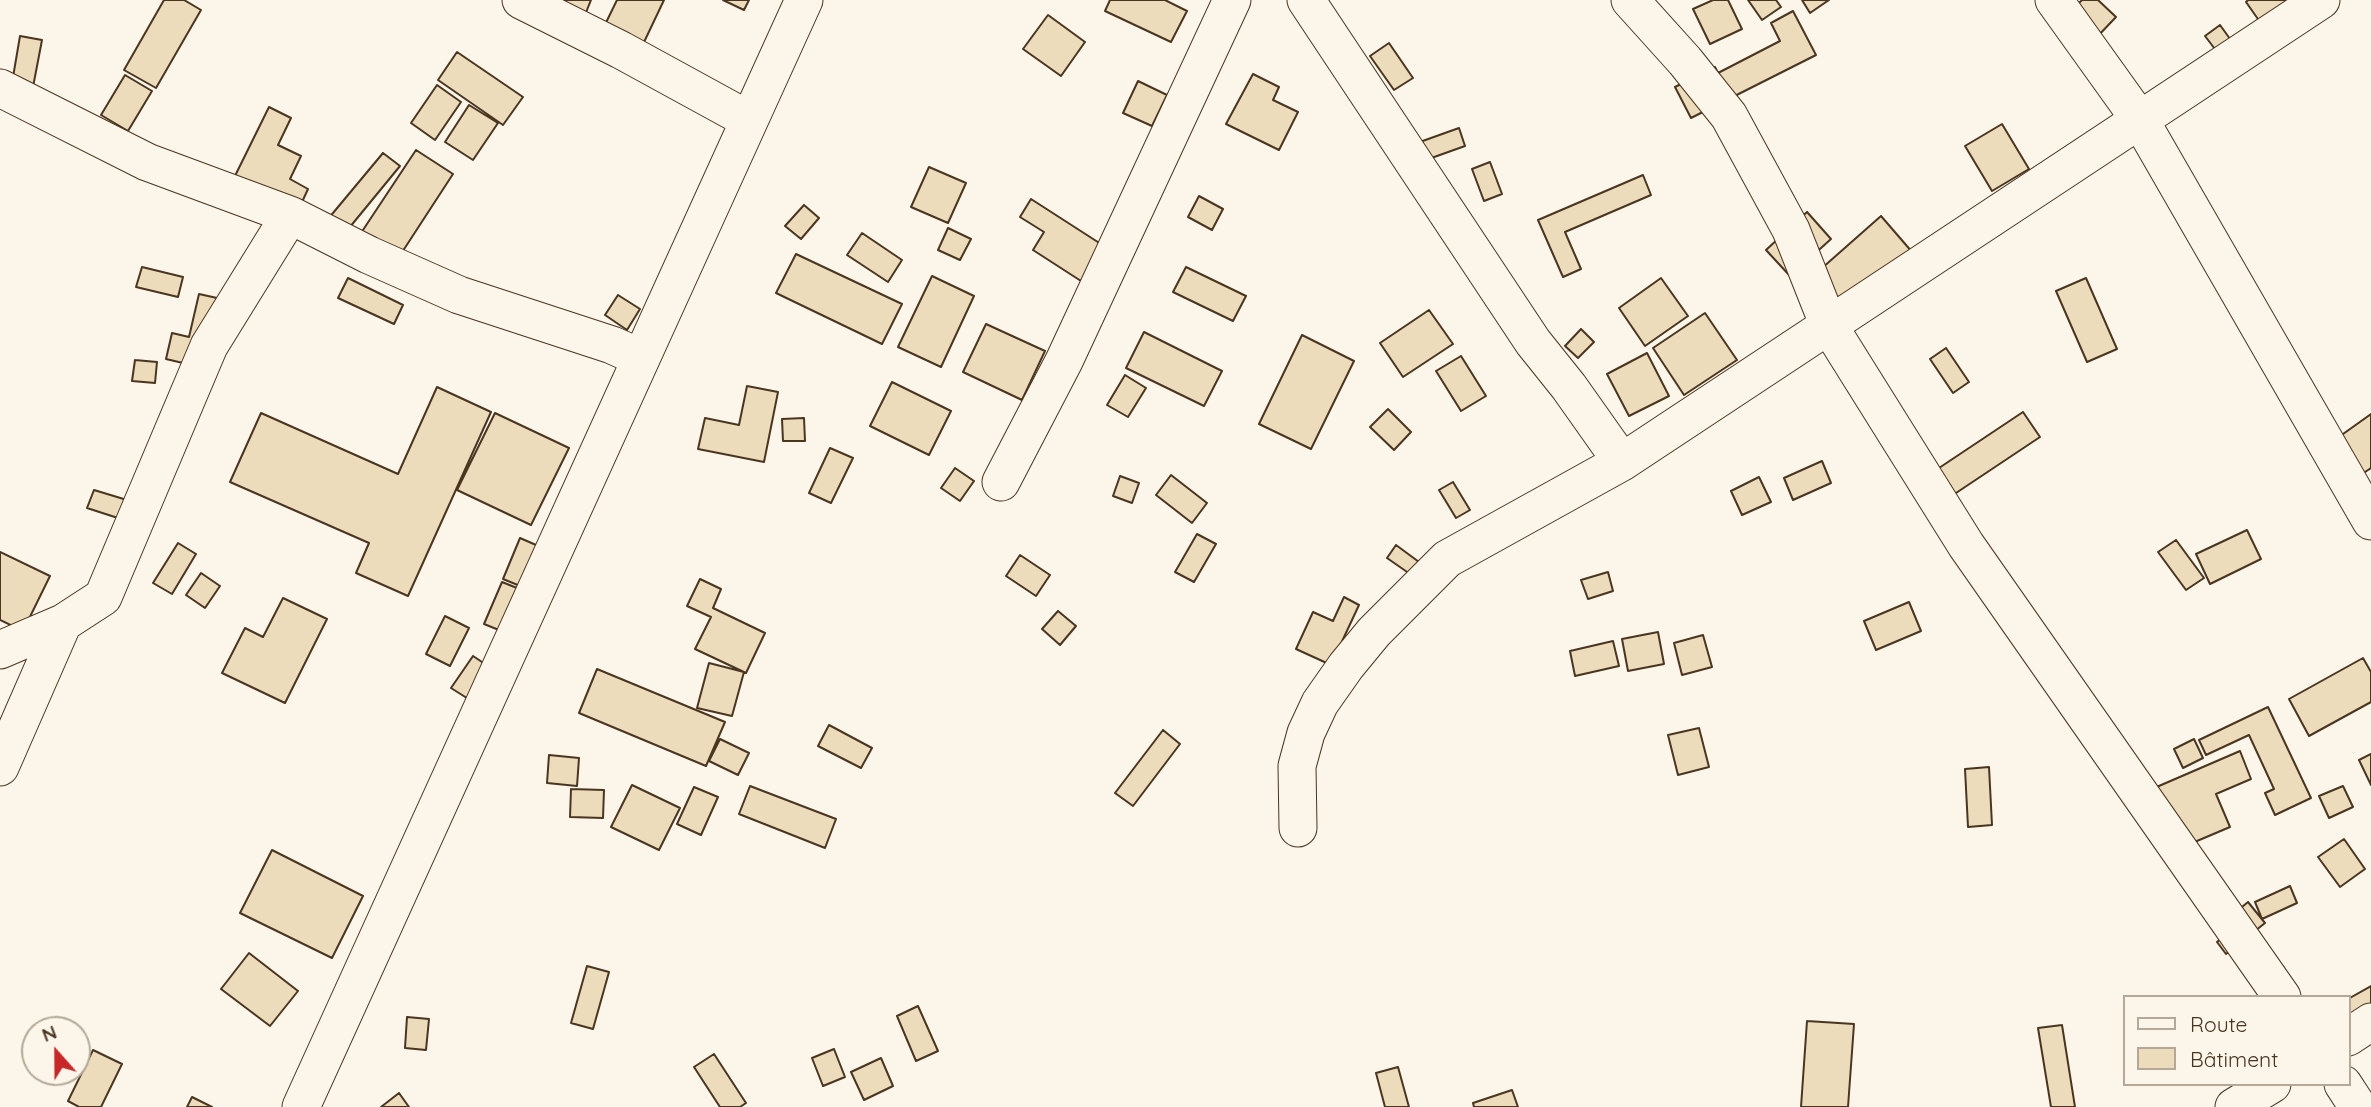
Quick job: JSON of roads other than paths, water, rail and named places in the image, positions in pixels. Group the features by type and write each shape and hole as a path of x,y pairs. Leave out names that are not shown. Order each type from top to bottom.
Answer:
{"street":[{"path":"521,0 621,50 749,120"},
{"path":"301,1107 804,0"},
{"path":"1001,482 1064,361 1232,0"},
{"path":"1306,0 1533,342 1569,387 1622,462"},
{"path":"1630,0 1685,61 1729,116 1791,230 1829,326 1966,545 2281,995"},
{"path":"2054,0 2140,120 2371,521"},
{"path":"1297,828 1297,766 1306,733 1320,704 1374,632 1447,559 1622,462 2321,0"},
{"path":"0,88 147,162 290,215 369,256 459,295 612,345 641,358"},
{"path":"0,650 63,623 103,597 209,346 290,215"},
{"path":"0,767 63,623"},
{"path":"2350,1036 2371,1022"},
{"path":"2234,1107 2269,1086"},
{"path":"2344,1086 2358,1107"}]}
